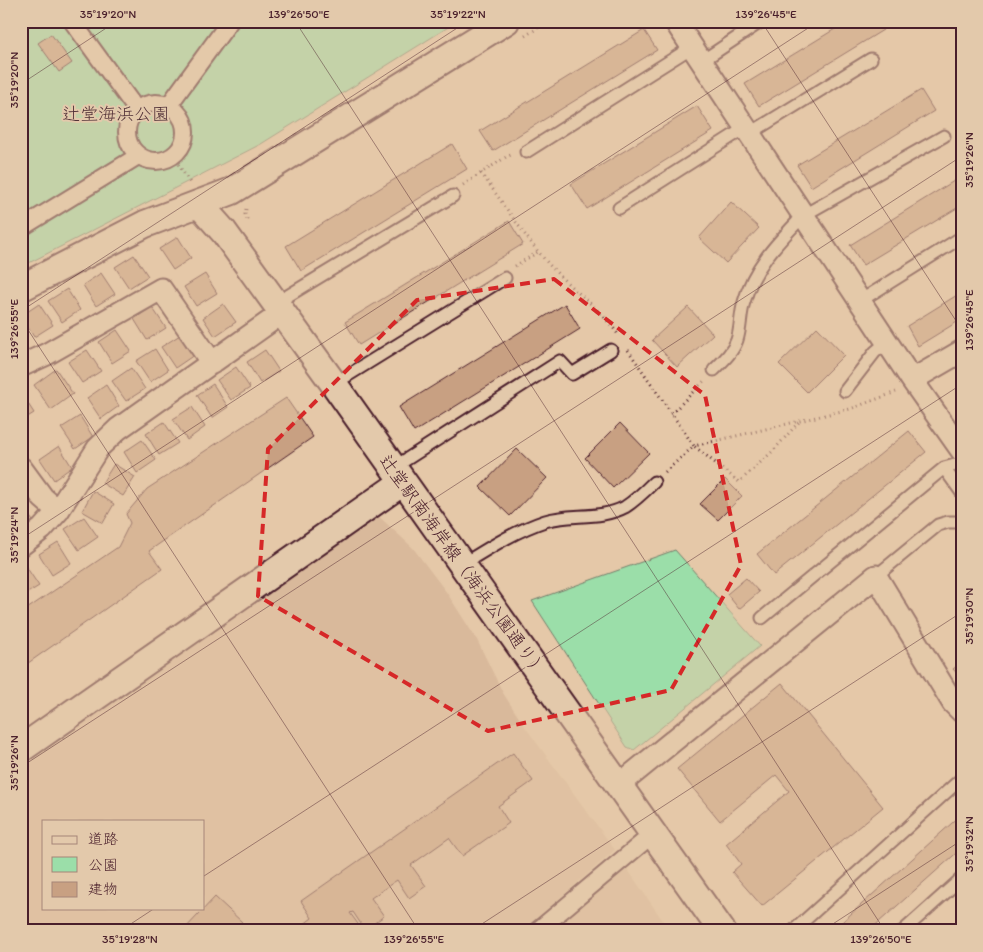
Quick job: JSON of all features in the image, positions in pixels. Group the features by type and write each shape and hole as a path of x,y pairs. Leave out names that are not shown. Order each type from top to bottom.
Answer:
{"street":[{"path":"72,21 136,110"},
{"path":"169,105 230,21"},
{"path":"675,21 887,342 907,385 962,451"},
{"path":"21,288 196,196 232,191 515,29"},
{"path":"158,102 169,105 177,111 183,119 186,129 185,139 173,156 165,160 147,160 138,156 131,148 126,128 129,118 136,110 146,103 158,102"},
{"path":"21,228 138,156"},
{"name":"辻堂駅南海岸線（海浜公園通り）","path":"196,196 224,232 463,564 722,931"},
{"path":"21,366 47,354 160,289 212,362"},
{"path":"21,545 42,529 58,511 98,448 118,429 212,362 279,308"},
{"path":"907,385 962,351"},
{"path":"21,468 43,498 58,511"},
{"path":"21,749 398,475"},
{"path":"619,785 876,576 953,702 962,712"},
{"path":"537,931 654,833"}],"lane":[{"path":"526,152 697,54 762,21"},
{"path":"619,208 871,59"},
{"path":"714,370 730,354 737,339 744,302 761,263 786,233 804,215 944,136"},
{"path":"279,308 453,196"},
{"path":"860,301 962,238"},
{"path":"334,384 505,278"},
{"path":"845,391 875,352 887,342"},
{"path":"398,475 560,361 572,374 611,350"},
{"path":"762,618 944,468 962,463"},
{"path":"944,468 962,493"},
{"path":"463,564 515,534 545,521 570,516 606,514 623,508 637,499 654,482"},
{"path":"876,576 938,525 948,522 962,522"},
{"path":"793,931 962,778"},
{"path":"903,931 962,878"}],"path":[{"path":"515,29 549,21"},
{"path":"453,196 456,191 506,157 526,152"},
{"path":"173,156 196,196"},
{"path":"481,173 538,252 561,277 602,314 620,338"},
{"path":"247,208 245,214 252,229"},
{"path":"505,278 510,269 538,252"},
{"path":"624,345 694,446 740,482 800,422"},
{"path":"671,414 714,370"},
{"path":"654,482 694,446 800,422 859,406 907,385"}],"highlighted area":[{"path":"554,279 705,395 741,565 671,690 488,731 258,596 268,449 417,300"}],"shaded area":[{"path":"373,511 413,548 447,593 477,640 503,693 523,724 615,850 522,931 21,931 21,763"},
{"path":"626,867 670,931 550,931"}],"green space":[{"name":"辻堂海浜公園","path":"21,21 458,21 261,144 21,267"},
{"path":"675,550 760,646 634,750 627,747 532,601"}],"building":[{"path":"848,21 877,21 883,30 759,106 745,84"},
{"path":"644,30 657,50 493,151 480,131"},
{"path":"51,34 72,63 59,72 38,43"},
{"path":"921,90 934,111 811,187 797,165"},
{"path":"697,106 713,131 587,209 571,184"},
{"path":"452,144 467,169 301,271 286,246"},
{"path":"962,176 962,205 863,265 850,245"},
{"path":"731,202 759,228 726,263 699,238"},
{"path":"509,221 523,244 359,345 345,322"},
{"path":"178,237 191,258 173,270 159,249"},
{"path":"134,255 148,276 129,288 115,267"},
{"path":"101,273 115,294 96,306 83,285"},
{"path":"205,274 217,293 196,306 184,287"},
{"path":"67,289 80,310 62,322 48,301"},
{"path":"962,292 962,319 918,346 907,326"},
{"path":"39,304 53,325 34,337 21,316"},
{"path":"223,304 236,322 215,336 203,318"},
{"path":"565,304 580,329 414,432 399,407"},
{"path":"152,307 166,328 147,340 134,319"},
{"path":"688,307 713,334 677,367 652,340"},
{"path":"817,327 844,355 807,392 779,364"},
{"path":"117,330 131,351 112,363 99,342"},
{"path":"180,335 194,355 175,368 161,347"},
{"path":"155,349 168,370 150,382 136,361"},
{"path":"87,350 101,371 82,383 68,362"},
{"path":"265,350 279,371 260,383 247,362"},
{"path":"236,367 250,388 231,400 217,380"},
{"path":"131,368 145,389 126,401 112,381"},
{"path":"56,369 73,394 51,410 34,385"},
{"path":"213,384 228,407 212,418 197,395"},
{"path":"106,385 119,406 101,419 87,398"},
{"path":"21,393 34,413 21,421"},
{"path":"286,398 313,437 149,551 162,569 21,668 21,613 118,547 130,523 126,514 147,489"},
{"path":"192,407 205,427 187,440 173,419"},
{"path":"80,416 93,437 75,449 61,428"},
{"path":"164,422 178,443 159,455 146,434"},
{"path":"620,423 649,453 613,488 585,458"},
{"path":"909,431 926,452 774,575 757,554"},
{"path":"142,440 156,460 137,473 124,452"},
{"path":"59,446 72,467 54,480 40,459"},
{"path":"517,449 547,478 510,516 480,487"},
{"path":"114,464 135,477 123,496 102,483"},
{"path":"725,479 742,496 718,520 700,504"},
{"path":"93,491 114,504 103,523 82,511"},
{"path":"21,504 35,524 21,533"},
{"path":"84,517 98,537 79,550 65,529"},
{"path":"58,542 71,563 52,575 39,554"},
{"path":"25,565 39,586 21,597 21,567"},
{"path":"746,578 759,592 739,609 727,594"},
{"path":"962,662 962,679 953,669"},
{"path":"782,683 883,807 762,906 732,872 741,864 726,844 789,791 776,775 720,821 677,769"},
{"path":"513,753 533,781 498,806 509,823 462,856 449,838 411,865 426,886 409,898 397,880 371,898 384,916 365,930 353,912 350,913 363,931 295,931 312,918 301,901"},
{"path":"962,814 962,848 869,931 832,931"},
{"path":"215,897 242,922 233,931 183,931 203,910 205,910"}]}
